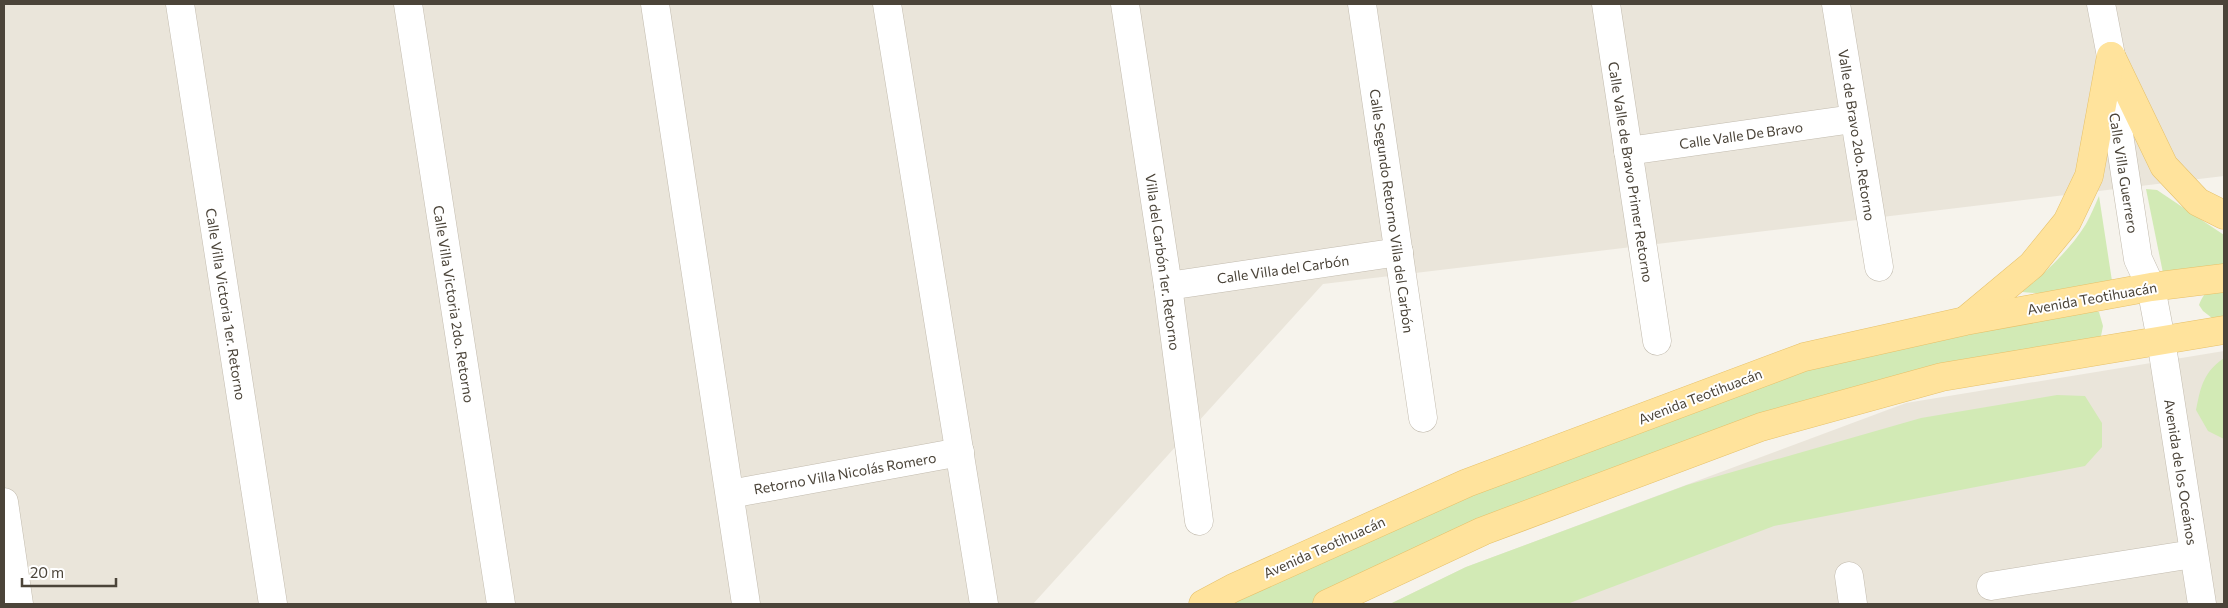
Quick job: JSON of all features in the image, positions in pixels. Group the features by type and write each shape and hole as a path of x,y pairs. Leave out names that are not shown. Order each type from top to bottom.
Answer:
{"main road":[{"path":"2111,56 2164,166 2198,202 2224,215"},
{"path":"1965,321 2032,266 2067,222 2089,176 2111,56"},
{"name":"Avenida Teotihuacán","path":"1203,604 1233,588 1467,483 1804,357 1965,321 2151,287 2224,278"},
{"path":"1327,604 1483,531 1761,427 1942,377 2224,330"}],"street":[{"name":"Calle Villa Victoria 1er. Retorno","path":"180,4 273,604"},
{"name":"Calle Villa Victoria 2do. Retorno","path":"408,4 501,604"},
{"path":"655,4 746,604"},
{"path":"887,4 984,604"},
{"name":"Villa del Carbón 1er. Retorno","path":"1125,4 1168,286 1199,521"},
{"name":"Calle Segundo Retorno Villa del Carbón","path":"1362,4 1423,418"},
{"name":"Calle Valle de Bravo Primer Retorno","path":"1606,4 1657,341"},
{"name":"Valle de Bravo 2do. Retorno","path":"1836,4 1853,119 1879,267"},
{"name":"Calle Villa Guerrero","path":"2101,4 2111,56 2110,82 2138,259 2151,287 2161,340"},
{"name":"Calle Valle De Bravo","path":"1628,151 1853,119"},
{"name":"Calle Villa del Carbón","path":"1168,286 1399,252"},
{"name":"Avenida de los Oceános","path":"2161,340 2202,604"},
{"name":"Retorno Villa Nicolás Romero","path":"730,494 960,452"},
{"path":"4,502 19,604"},
{"path":"1991,586 2193,554"},
{"path":"1850,576 1853,604"}],"shaded area":[{"path":"4,4 2224,4 2224,176 1323,284 1033,604 4,604"},
{"path":"2224,351 2224,604 1390,604 1466,567 1906,403"}],"green space":[{"path":"2146,189 2157,190 2224,235 2224,271 2163,273"},
{"path":"2099,196 2112,281 2048,294 2022,292 2065,252 2080,234"},
{"path":"2224,287 2224,317 2212,318 2199,305 2203,296 2208,292"},
{"path":"2082,307 2099,312 2103,326 2100,341 1940,368 1319,604 1231,604 1419,512 1808,365"},
{"path":"2224,358 2224,439 2208,431 2196,410 2207,375"},
{"path":"2057,395 2085,396 2102,423 2102,447 2085,466 1774,526 1567,604 1390,604 1466,567 1687,485 1921,418"}]}
